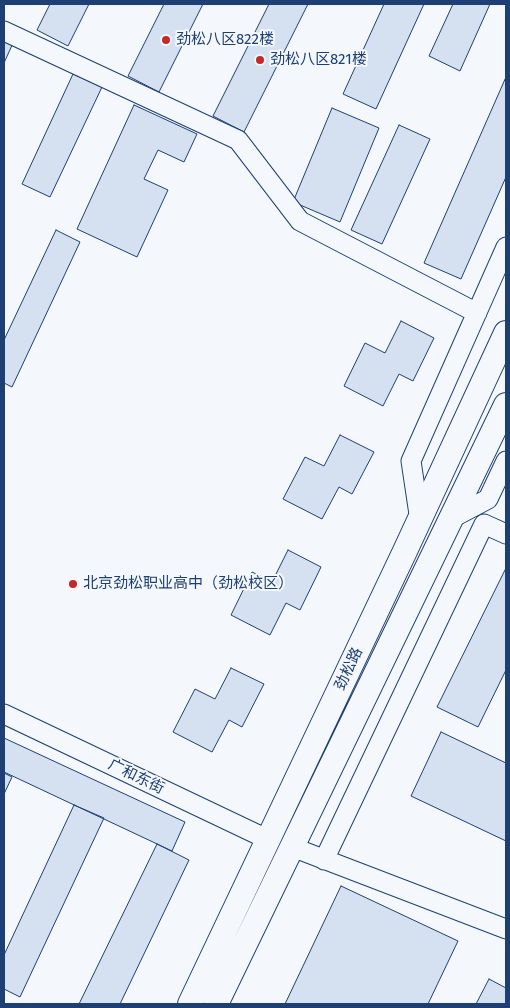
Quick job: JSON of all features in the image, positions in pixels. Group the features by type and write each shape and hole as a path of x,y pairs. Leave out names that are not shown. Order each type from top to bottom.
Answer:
{"main road":[{"name":"劲松路","path":"190,1004 420,521 506,333"},
{"name":"劲松路","path":"216,1004 506,404"}],"street":[{"path":"4,31 238,140 300,221 477,313"},
{"path":"420,521 411,461 506,247"},
{"path":"452,518 488,499 506,461"},
{"path":"324,860 484,524 506,534"},
{"name":"广和东街","path":"4,714 269,840"},
{"path":"292,847 506,929"}],"building":[{"path":"50,4 89,4 68,46 37,30"},
{"name":"劲松八区822楼","path":"164,4 203,4 159,92 128,76"},
{"name":"劲松八区821楼","path":"269,4 308,4 244,132 213,116"},
{"path":"384,4 424,4 376,109 343,94"},
{"path":"453,4 490,4 460,71 429,56"},
{"path":"4,39 13,43 4,63"},
{"path":"73,74 102,87 50,197 22,184"},
{"path":"506,77 506,177 461,279 424,263"},
{"path":"134,105 197,134 184,162 158,150 144,179 168,190 137,257 77,229"},
{"path":"332,108 379,128 340,222 293,202"},
{"path":"399,125 430,139 382,244 351,230"},
{"path":"56,230 80,242 12,387 4,383 4,340"},
{"path":"401,321 434,338 413,381 399,374 383,406 344,386 365,343 385,353"},
{"path":"340,435 374,452 352,494 339,487 322,519 283,499 305,457 324,466"},
{"path":"288,550 321,567 300,610 286,603 270,635 231,615 252,572 272,582"},
{"path":"506,568 506,670 478,727 437,707"},
{"path":"231,668 264,684 242,727 229,720 212,752 173,732 195,689 215,699"},
{"path":"441,732 506,763 506,841 411,796"},
{"path":"4,738 185,822 172,851 4,772"},
{"path":"4,773 12,777 4,794"},
{"path":"74,805 104,818 20,997 4,989 4,955"},
{"path":"157,844 189,860 120,1004 79,1004"},
{"path":"341,886 458,941 428,1004 285,1004"},
{"path":"489,979 506,988 506,1004 476,1004"}],"place":[{"name":"劲松八区822楼","path":"166,40"},
{"name":"劲松八区821楼","path":"260,60"},
{"name":"北京劲松职业高中（劲松校区）","path":"73,584"}]}
